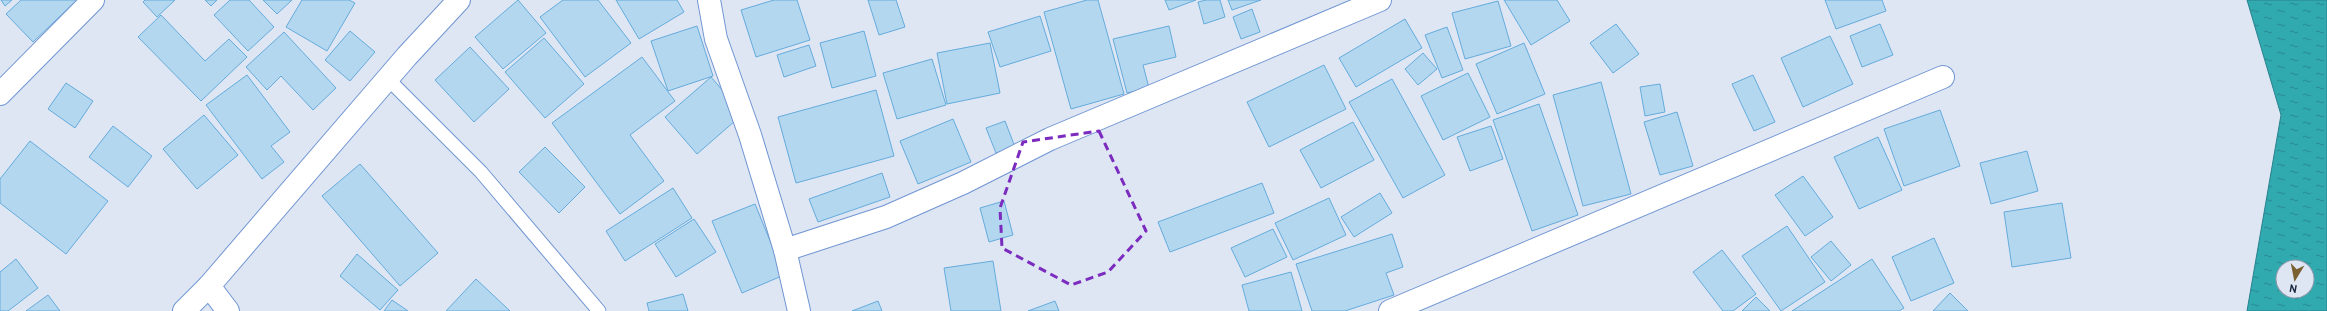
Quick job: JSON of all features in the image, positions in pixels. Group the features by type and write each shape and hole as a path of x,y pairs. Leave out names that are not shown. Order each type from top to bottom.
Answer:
{"street":[{"path":"0,94 92,0"},
{"path":"184,311 209,286 388,78 459,0"},
{"path":"709,0 716,39 750,135 785,250 799,311"},
{"path":"785,250 886,217 963,183 1050,139 1380,0"},
{"path":"1390,311 1943,77"},
{"path":"209,286 228,311"}],"lane":[{"path":"388,78 481,172 599,311"}],"highlighted area":[{"path":"1099,131 1146,231 1108,272 1071,285 1002,248 1000,208 1023,142"}],"water":[{"path":"2247,0 2327,0 2327,311 2247,311 2281,115"}],"building":[{"path":"1,0 12,0 5,6"},
{"path":"21,0 77,0 33,42 6,14"},
{"path":"145,0 175,0 157,17 143,2"},
{"path":"205,0 217,0 211,6"},
{"path":"230,0 249,0 274,27 248,51 214,15"},
{"path":"263,0 292,0 277,14"},
{"path":"302,0 349,0 355,3 327,51 286,27"},
{"path":"518,0 546,33 503,69 475,37"},
{"path":"563,0 598,0 631,43 585,77 540,17"},
{"path":"616,0 677,0 684,12 639,39"},
{"path":"774,0 797,0 810,40 756,57 741,10"},
{"path":"868,0 896,0 905,27 879,35"},
{"path":"1087,0 1098,0 1124,94 1071,109 1044,12"},
{"path":"1165,0 1196,0 1169,10"},
{"path":"1206,0 1220,0 1225,17 1204,24 1198,2"},
{"path":"1228,0 1261,0 1232,10"},
{"path":"1504,0 1557,0 1570,21 1531,45"},
{"path":"1825,0 1882,0 1886,11 1836,29"},
{"path":"1498,1 1511,46 1465,59 1452,13"},
{"path":"1252,9 1260,32 1241,39 1233,17"},
{"path":"161,15 205,61 229,39 247,57 201,101 138,37"},
{"path":"1040,16 1051,51 1000,67 988,32"},
{"path":"1405,19 1422,48 1356,87 1339,58"},
{"path":"1616,24 1639,54 1613,73 1590,43"},
{"path":"1880,24 1893,55 1862,67 1850,36"},
{"path":"697,26 713,76 668,91 651,41"},
{"path":"1169,26 1176,57 1143,65 1149,88 1127,93 1113,39"},
{"path":"1447,27 1463,70 1442,78 1425,35"},
{"path":"350,31 375,52 350,81 325,60"},
{"path":"864,31 876,76 832,88 820,43"},
{"path":"284,32 336,88 313,110 281,76 267,90 246,67"},
{"path":"1830,36 1853,84 1803,107 1781,58"},
{"path":"544,38 584,84 545,118 505,72"},
{"path":"990,43 1000,93 947,104 937,53"},
{"path":"1524,43 1545,94 1497,114 1476,64"},
{"path":"809,45 816,66 784,77 777,55"},
{"path":"470,47 509,89 474,122 435,80"},
{"path":"1423,53 1437,69 1418,85 1405,69"},
{"path":"642,57 675,101 630,135 664,181 620,214 552,123"},
{"path":"932,59 946,105 897,119 883,73"},
{"path":"1324,65 1346,109 1269,147 1247,102"},
{"path":"1468,73 1490,117 1443,140 1421,96"},
{"path":"247,75 290,132 271,146 284,162 262,179 206,105"},
{"path":"1753,75 1775,122 1754,131 1732,84"},
{"path":"711,77 743,114 697,154 665,117"},
{"path":"1392,79 1445,175 1403,198 1349,102"},
{"path":"1601,82 1631,194 1583,206 1553,95"},
{"path":"66,83 93,101 75,128 48,109"},
{"path":"1660,84 1665,112 1645,116 1640,87"},
{"path":"876,90 894,156 796,183 778,117"},
{"path":"1539,104 1578,215 1532,231 1493,120"},
{"path":"1940,110 1960,166 1904,186 1884,129"},
{"path":"1677,112 1693,166 1660,175 1644,122"},
{"path":"204,115 238,155 197,189 163,149"},
{"path":"953,119 971,162 918,184 900,141"},
{"path":"1005,121 1015,147 996,153 986,128"},
{"path":"1353,122 1374,160 1321,188 1300,150"},
{"path":"113,126 152,156 128,187 89,157"},
{"path":"1491,126 1503,159 1470,171 1457,137"},
{"path":"1878,137 1902,190 1859,209 1834,157"},
{"path":"30,141 108,201 66,254 0,203 0,179"},
{"path":"545,147 585,187 559,213 519,172"},
{"path":"2027,151 2038,191 1991,204 1980,163"},
{"path":"360,164 438,253 400,286 322,196"},
{"path":"882,173 890,197 818,222 809,199"},
{"path":"1803,176 1833,217 1805,236 1775,195"},
{"path":"1262,183 1274,213 1170,252 1158,222"},
{"path":"673,188 692,218 625,261 606,231"},
{"path":"1380,193 1392,213 1354,237 1341,217"},
{"path":"1329,198 1346,235 1293,260 1275,223"},
{"path":"1004,201 1013,235 989,242 980,208"},
{"path":"2062,203 2071,258 2012,267 2004,212"},
{"path":"755,204 784,275 742,293 712,221"},
{"path":"694,219 716,252 676,277 655,244"},
{"path":"1787,226 1825,282 1781,311 1742,256"},
{"path":"1273,229 1287,257 1245,277 1231,248"},
{"path":"1392,234 1403,267 1386,273 1394,295 1345,311 1312,311 1296,264"},
{"path":"1934,238 1954,283 1911,301 1892,257"},
{"path":"1831,241 1851,265 1831,281 1811,257"},
{"path":"1722,250 1756,294 1733,311 1723,311 1693,272"},
{"path":"357,254 398,290 380,310 340,276"},
{"path":"16,259 38,288 8,311 0,311 0,272"},
{"path":"1872,259 1904,308 1899,311 1792,311"},
{"path":"993,261 1001,311 951,311 944,268"},
{"path":"1291,272 1302,311 1249,311 1242,285"},
{"path":"476,279 510,311 446,311"},
{"path":"1950,293 1968,311 1933,311"},
{"path":"683,294 688,311 649,311 647,303"},
{"path":"48,295 60,311 26,311"},
{"path":"1756,297 1770,311 1742,311"},
{"path":"392,300 408,311 384,311"},
{"path":"878,301 882,311 852,311"},
{"path":"1055,301 1059,311 1028,311"}]}
